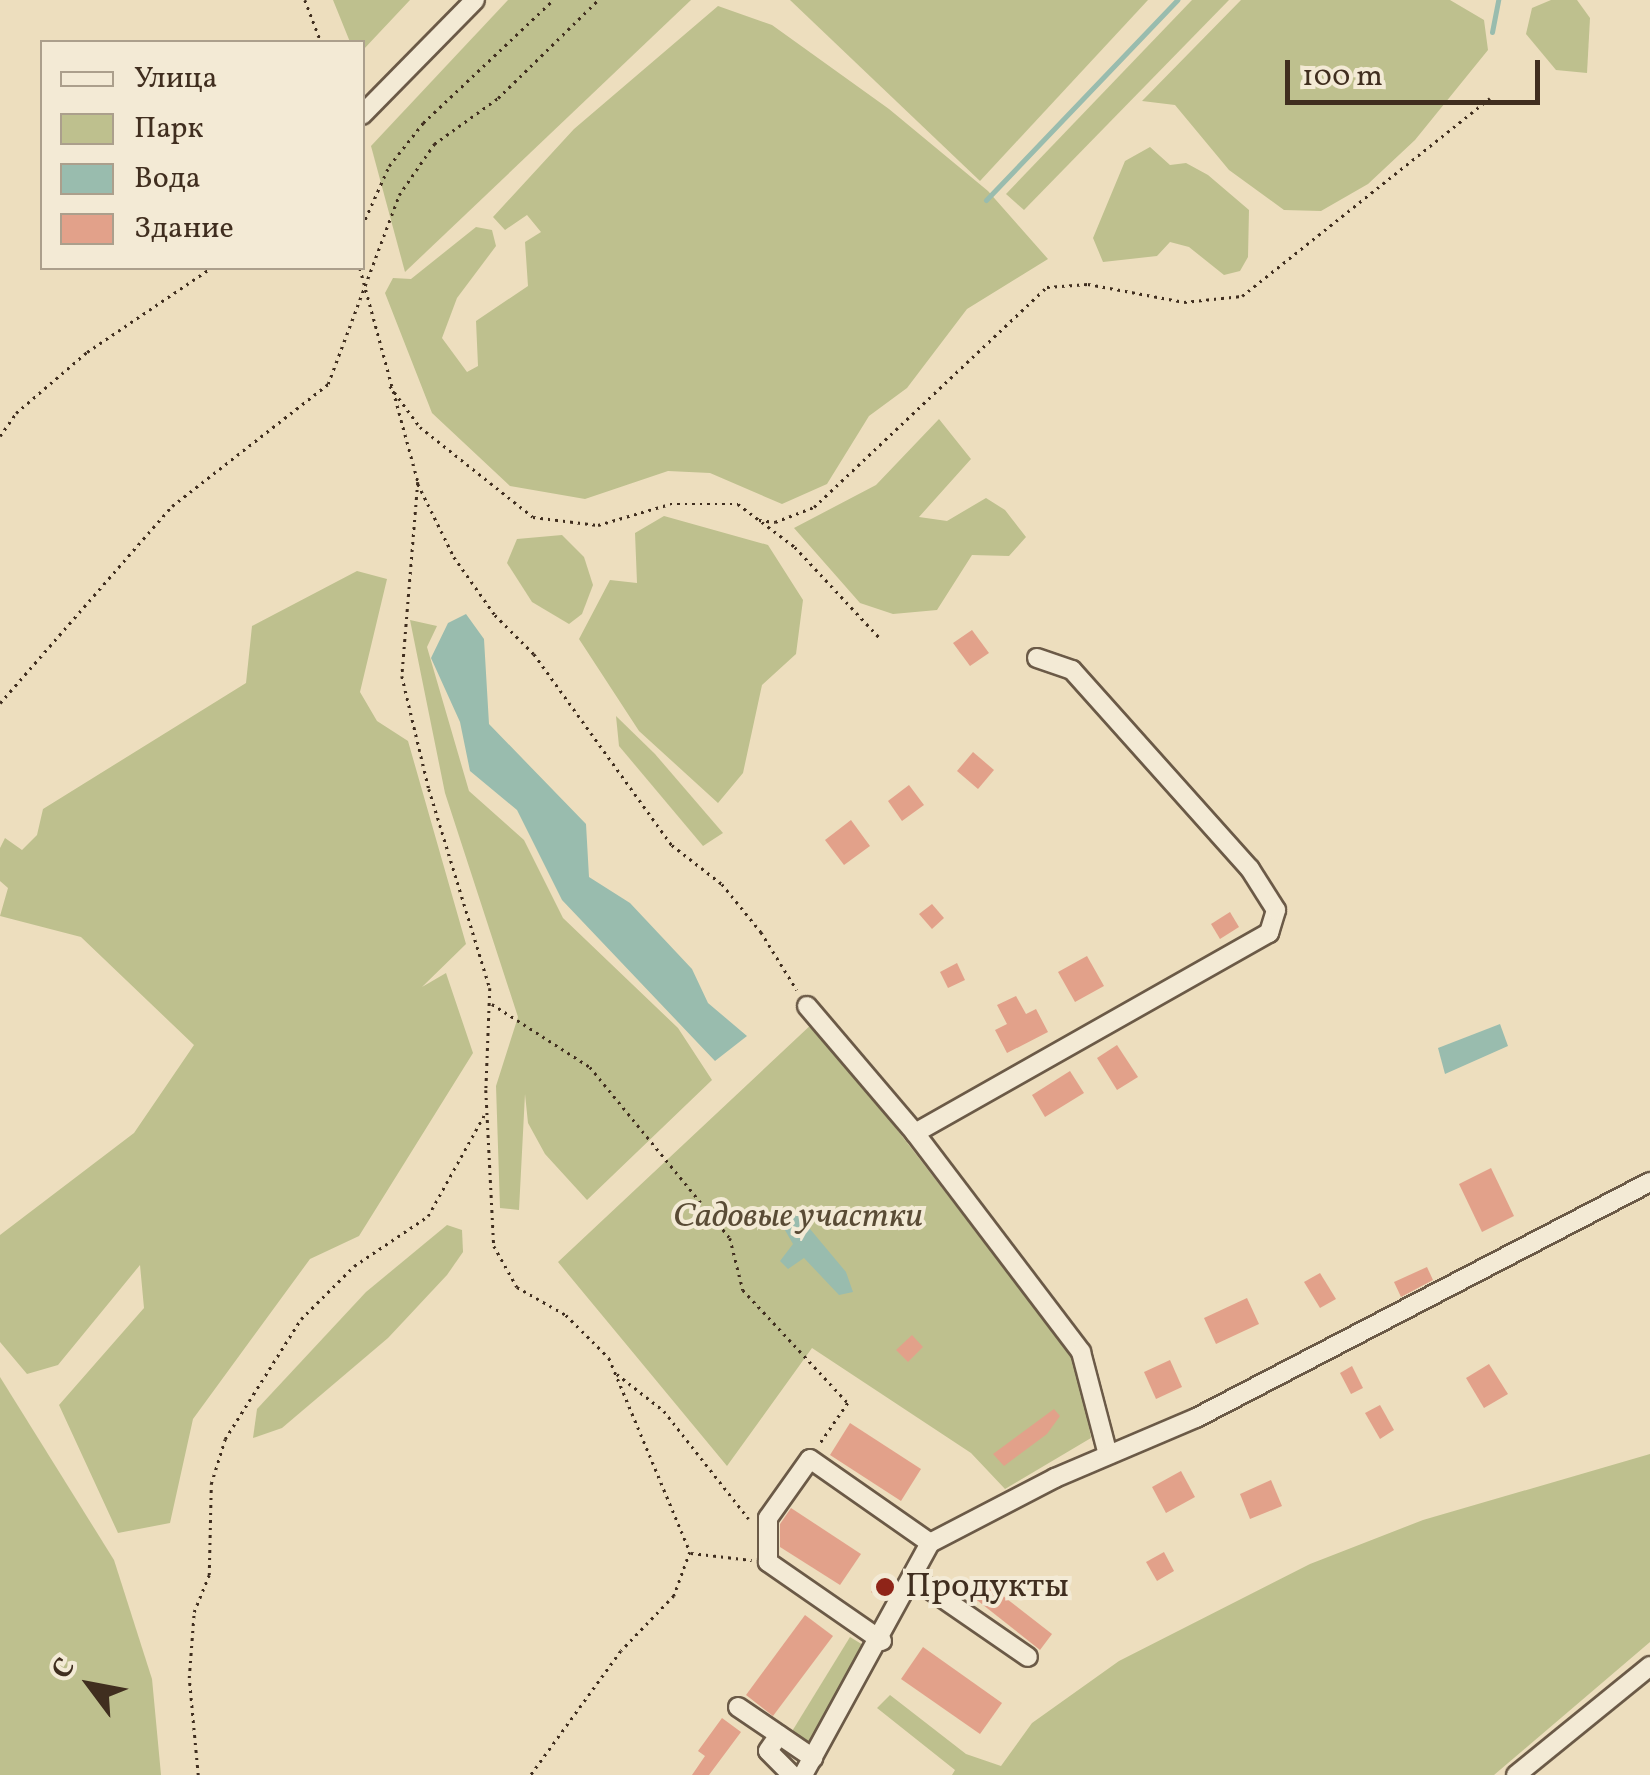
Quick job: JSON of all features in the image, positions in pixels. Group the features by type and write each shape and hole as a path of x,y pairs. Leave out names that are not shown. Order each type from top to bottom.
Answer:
{"street":[{"path":"365,112 476,0"},
{"path":"915,1133 1269,933 1276,910 1250,868 1072,670 1037,658"},
{"path":"807,1006 915,1133 1082,1352 1108,1455"},
{"path":"803,1775 882,1641 930,1543 1108,1455 1196,1418 1650,1182"},
{"path":"882,1641 768,1562 768,1518 810,1459 930,1543"},
{"path":"915,1579 1028,1656"},
{"path":"1516,1775 1650,1666"},
{"path":"738,1707 814,1758"},
{"path":"779,1735 768,1752 792,1775"}],"path":[{"path":"305,0 320,40"},
{"path":"365,219 389,166 423,123 553,0"},
{"path":"0,702 172,506 328,384 399,195 434,144 498,98 598,0"},
{"path":"759,520 775,522 814,507 1046,287 1088,284 1184,302 1242,296 1490,98"},
{"path":"0,436 16,413 87,352 208,270"},
{"path":"361,270 418,482 454,557 496,615 534,654 672,845 722,884 761,932 807,1006"},
{"path":"389,384 420,427 533,517 598,525 670,504 738,504 795,548 878,637"},
{"path":"418,482 402,676 490,1002 487,1109 494,1246 517,1287 566,1315 616,1373 664,1412 756,1534"},
{"path":"490,1002 590,1067 730,1238 743,1290 848,1403 810,1459"},
{"path":"198,1775 189,1678 194,1612 210,1574 210,1484 225,1440 301,1318 354,1266 428,1216 487,1109"},
{"path":"531,1775 620,1651 674,1596 690,1552 616,1373"},
{"path":"690,1552 768,1562"}],"green space":[{"path":"333,0 410,0 365,48 365,40 349,40"},
{"path":"508,0 691,0 405,272 371,146"},
{"path":"790,0 1148,0 980,181"},
{"path":"1192,0 1229,0 1024,210 1006,194"},
{"path":"1241,0 1450,0 1484,20 1488,50 1415,140 1368,184 1321,211 1284,210 1229,170 1175,105 1142,101"},
{"path":"1551,0 1577,0 1590,18 1587,73 1556,70 1526,34 1532,8"},
{"path":"718,6 772,25 889,109 988,191 1048,259 967,309 907,388 869,416 827,484 782,504 710,473 668,471 585,499 510,486 432,413 385,293 393,278 411,279 476,227 492,230 496,246 457,298 442,338 467,372 478,366 476,321 528,286 525,242 541,232 527,215 505,230 493,217 574,129"},
{"path":"1150,147 1170,165 1186,163 1208,175 1249,210 1248,257 1240,271 1224,275 1189,247 1170,242 1157,256 1103,262 1093,238 1125,161"},
{"path":"939,419 971,459 919,517 947,521 986,498 1005,510 1026,537 1009,556 972,555 937,610 893,614 860,603 794,528 876,485"},
{"path":"664,516 768,545 803,600 796,654 762,685 743,773 718,803 639,731 579,639 610,580 637,583 635,533"},
{"path":"562,535 584,557 593,585 582,614 569,624 532,602 507,563 517,539"},
{"path":"357,571 387,579 360,692 377,721 408,741 466,944 422,987 446,973 473,1053 359,1236 310,1259 193,1419 170,1523 118,1533 59,1405 144,1308 140,1265 58,1365 27,1374 0,1342 0,1235 134,1133 194,1045 81,937 0,916 8,888 0,881 0,848 5,838 22,850 37,835 43,809 246,683 252,626"},
{"path":"410,620 437,626 427,647 469,791 524,840 563,918 678,1028 712,1080 587,1200 545,1154 528,1123 525,1094 519,1210 500,1208 496,1086 518,1017 445,793"},
{"path":"616,716 655,754 723,833 703,846 619,746"},
{"name":"Садовые участки","path":"814,1022 1077,1363 1091,1438 1005,1489 971,1453 812,1348 727,1466 558,1262"},
{"path":"447,1225 462,1230 463,1252 447,1275 388,1338 282,1428 253,1438 257,1409 366,1292"},
{"path":"0,1377 114,1560 152,1679 161,1775 0,1775"},
{"path":"1650,1454 1650,1642 1494,1775 952,1775 955,1770 877,1708 890,1695 966,1754 1001,1766 1032,1723 1119,1661 1310,1564 1423,1520"},
{"path":"850,1637 868,1648 810,1744 791,1733"}],"water":[{"path":"466,614 484,639 489,724 586,824 589,877 630,903 692,969 708,1003 747,1036 715,1061 562,900 517,810 470,771 460,722 431,658 448,623"},
{"path":"1500,1024 1508,1046 1445,1074 1438,1048"},
{"path":"784,1209 800,1217 846,1272 853,1292 839,1295 804,1258 788,1269 780,1261 793,1244 778,1218"}],"building":[{"path":"972,630 989,653 970,666 953,643"},
{"path":"973,752 994,770 978,789 957,771"},
{"path":"909,785 924,805 902,821 888,801"},
{"path":"851,820 870,846 844,865 825,840"},
{"path":"932,904 944,918 932,929 919,914"},
{"path":"1230,912 1239,927 1220,939 1211,924"},
{"path":"1087,956 1104,986 1075,1002 1058,972"},
{"path":"957,963 965,980 948,988 940,972"},
{"path":"1016,996 1026,1014 1036,1009 1048,1032 1007,1053 995,1030 1007,1024 997,1005"},
{"path":"1117,1045 1138,1077 1117,1090 1097,1058"},
{"path":"1070,1071 1084,1093 1045,1117 1032,1095"},
{"path":"1491,1168 1514,1216 1482,1232 1459,1184"},
{"path":"1427,1267 1433,1280 1401,1297 1394,1282"},
{"path":"1320,1273 1336,1299 1320,1308 1304,1282"},
{"path":"1247,1298 1259,1324 1216,1344 1204,1318"},
{"path":"912,1335 923,1347 908,1362 896,1350"},
{"path":"1170,1360 1182,1387 1156,1399 1144,1372"},
{"path":"1489,1364 1508,1394 1484,1408 1466,1378"},
{"path":"1352,1366 1363,1388 1351,1394 1340,1373"},
{"path":"1380,1405 1394,1430 1380,1439 1365,1413"},
{"path":"1054,1409 1060,1416 1047,1434 1004,1466 993,1454"},
{"path":"850,1423 921,1469 901,1501 830,1455"},
{"path":"1181,1471 1195,1497 1166,1513 1152,1487"},
{"path":"1271,1480 1282,1506 1250,1519 1240,1494"},
{"path":"791,1508 861,1554 840,1585 780,1547 780,1524"},
{"path":"1164,1552 1174,1571 1157,1581 1146,1562"},
{"name":"Продукты","path":"885,1573 895,1580 884,1601 871,1592"},
{"path":"985,1582 1052,1634 1040,1650 973,1597"},
{"path":"805,1615 833,1636 773,1716 746,1695"},
{"path":"923,1647 1002,1703 980,1734 901,1679"},
{"path":"722,1718 741,1732 709,1775 692,1775 705,1756 698,1751"}],"waterway":[{"path":"986,200 1177,0"},
{"path":"1492,32 1498,0"}],"place":[{"name":"Продукты","path":"885,1587"}]}
